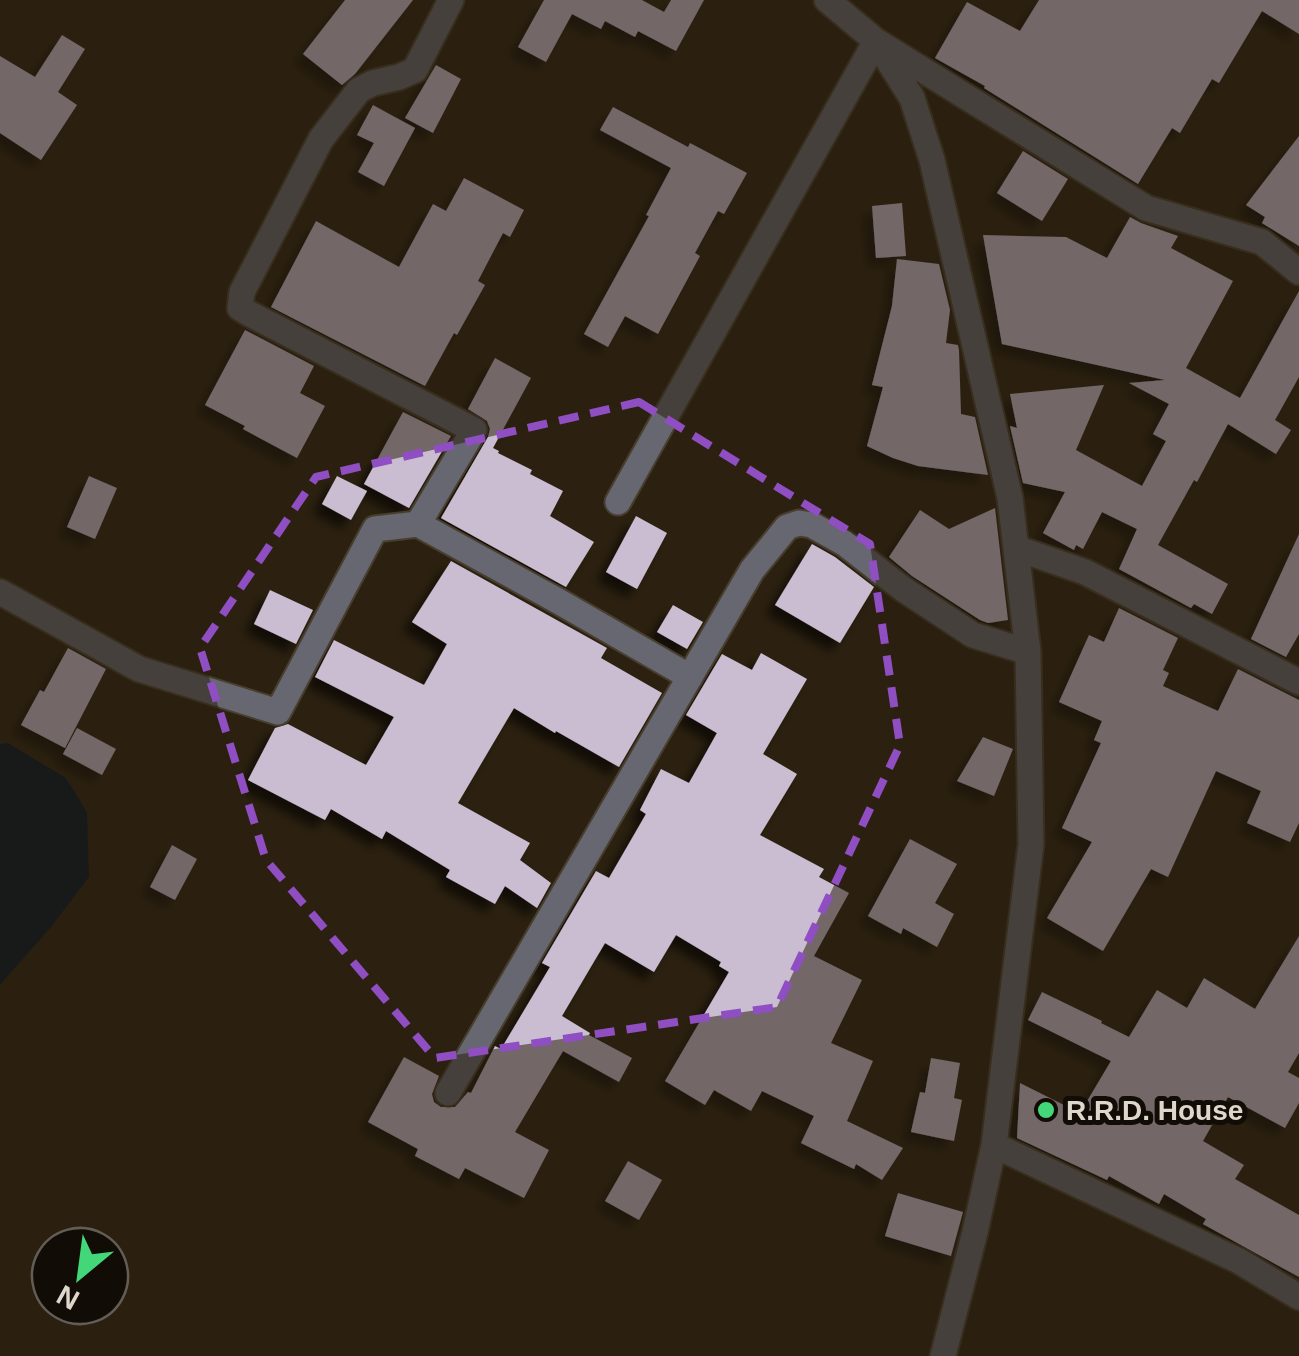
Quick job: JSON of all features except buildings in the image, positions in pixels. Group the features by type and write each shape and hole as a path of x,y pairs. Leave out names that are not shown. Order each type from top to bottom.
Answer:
{"street":[{"path":"418,524 474,430 240,308 240,301 322,140 359,90 415,70 451,0"},
{"path":"826,0 876,41 1146,208 1262,242 1299,272"},
{"path":"618,502 876,41"},
{"path":"876,41 912,98 932,160 1010,498 1028,652 1031,844 994,1145 943,1356"},
{"path":"0,592 140,669 278,712 375,529 418,524 690,676"},
{"path":"448,1092 752,570 788,526 812,525 844,543 973,636 1028,652"},
{"path":"1016,548 1085,572 1299,682"},
{"path":"994,1145 1238,1261 1299,1297"}],"highlighted area":[{"path":"639,402 870,544 900,745 777,1007 435,1058 266,860 200,648 316,477"}],"water":[{"path":"8,743 66,778 87,812 89,877 0,985 0,744"}],"place":[{"name":"R.R.D. House","path":"1046,1110"}]}
